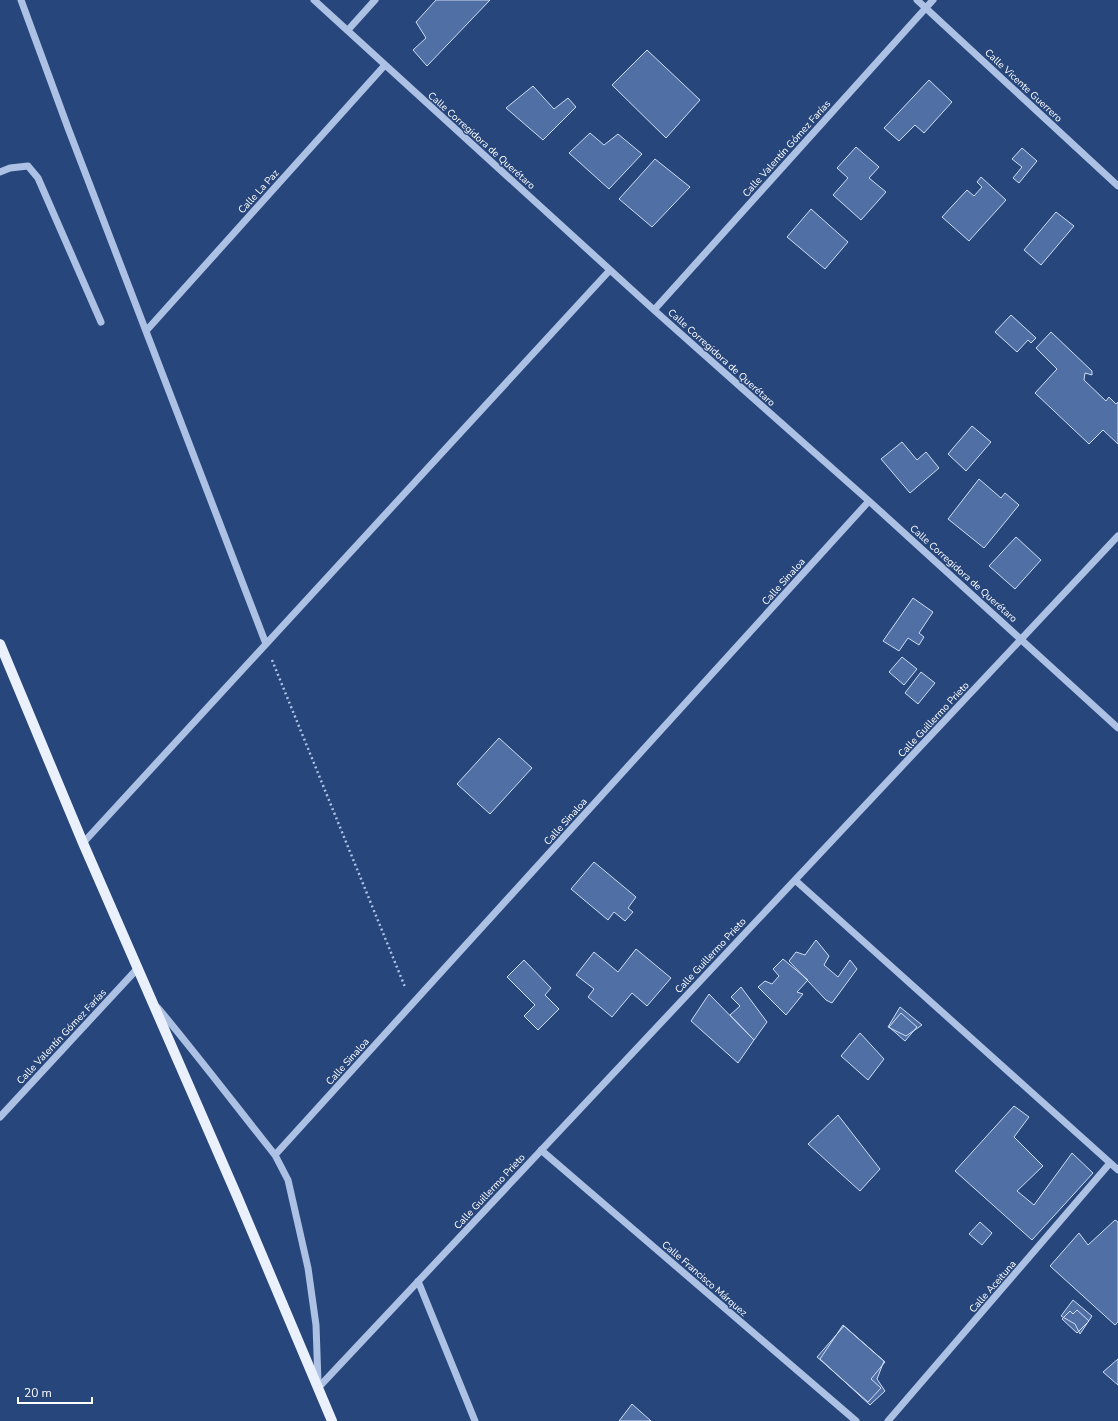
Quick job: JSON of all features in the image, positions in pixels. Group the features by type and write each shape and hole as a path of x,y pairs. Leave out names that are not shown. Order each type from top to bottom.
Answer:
{"main road":[{"path":"0,644 83,843 237,1196 332,1421"}],"street":[{"path":"21,0 68,128 266,644"},
{"name":"Calle Corregidora de Querétaro","path":"314,0 654,310 869,501 1118,728"},
{"path":"348,30 375,0"},
{"name":"Calle Vicente Guerrero","path":"917,0 1118,186"},
{"name":"Calle Valentín Gómez Farías","path":"654,310 932,0"},
{"name":"Calle La Paz","path":"146,332 385,64"},
{"path":"0,172 10,168 28,166 38,178 101,322"},
{"path":"83,843 610,270"},
{"name":"Calle Sinaloa","path":"276,1154 869,501"},
{"name":"Calle Guillermo Prieto","path":"318,1388 1118,536"},
{"path":"795,880 1118,1170"},
{"name":"Calle Valentín Gómez Farías","path":"0,1117 138,968"},
{"path":"152,1002 203,1061 234,1104 276,1154 288,1180 308,1268 316,1325 318,1388"},
{"name":"Calle Francisco Márquez","path":"541,1150 856,1421"},
{"name":"Calle Aceituna","path":"888,1421 1110,1163"},
{"path":"418,1281 475,1421"}],"path":[{"path":"266,644 412,1004"}],"building":[{"path":"436,0 490,0 427,66 413,50 426,38 416,22"},
{"path":"647,50 700,100 666,138 612,85"},
{"path":"929,80 952,102 924,133 915,125 899,141 884,128"},
{"path":"533,86 554,109 568,98 576,107 543,140 506,108"},
{"path":"590,133 604,145 618,134 642,154 609,189 569,153"},
{"path":"856,147 879,167 869,178 886,192 861,220 833,195 848,178 837,168"},
{"path":"1022,148 1037,161 1019,183 1013,178 1022,167 1012,159"},
{"path":"655,159 690,187 652,227 619,199"},
{"path":"981,177 1006,200 969,241 942,217 967,190 974,196 982,187 977,182"},
{"path":"811,209 848,242 825,269 787,237"},
{"path":"1056,212 1074,226 1041,265 1024,250"},
{"path":"1011,315 1036,338 1031,343 1028,340 1017,352 995,332"},
{"path":"1051,332 1092,371 1092,375 1085,373 1084,380 1106,401 1109,397 1116,404 1118,402 1118,444 1103,430 1089,444 1035,393 1057,369 1036,348"},
{"path":"972,426 991,442 966,471 948,454"},
{"path":"902,442 917,460 926,452 939,468 910,493 881,459"},
{"path":"979,479 1001,498 1005,493 1019,505 984,548 948,519"},
{"path":"1016,537 1041,560 1015,589 989,566"},
{"path":"913,598 933,612 919,633 924,637 919,645 908,638 899,651 883,641"},
{"path":"902,657 917,669 904,685 889,672"},
{"path":"921,672 935,683 918,704 905,693"},
{"path":"499,738 532,768 490,814 457,784"},
{"path":"594,862 636,897 628,908 633,912 625,921 614,912 608,920 571,889"},
{"path":"816,940 829,956 824,965 838,977 850,960 857,969 832,1003 826,1000 789,961 796,952 805,955"},
{"path":"636,949 671,978 647,1006 632,993 612,1017 588,997 594,989 576,975 594,952 618,972"},
{"path":"783,959 808,980 797,992 803,994 786,1015 758,987 765,981 772,984 779,976 773,969"},
{"path":"524,960 551,988 545,995 559,1009 538,1030 524,1016 535,1005 507,977"},
{"path":"741,987 767,1022 754,1040 730,1015 740,1006 731,997"},
{"path":"709,994 754,1040 738,1063 691,1021"},
{"path":"900,1007 922,1025 906,1036 888,1027"},
{"path":"901,1013 917,1027 905,1041 889,1027"},
{"path":"860,1033 884,1059 868,1080 841,1056"},
{"path":"1014,1106 1029,1117 1014,1137 1043,1166 1017,1191 1034,1205 1072,1153 1093,1173 1032,1240 955,1171"},
{"path":"838,1115 880,1169 860,1191 808,1144"},
{"path":"1115,1220 1118,1222 1118,1322 1115,1325 1050,1266 1079,1233 1088,1245"},
{"path":"980,1222 992,1233 982,1245 969,1234"},
{"path":"1073,1300 1092,1316 1080,1334 1075,1324 1061,1316"},
{"path":"1077,1310 1089,1321 1077,1333 1062,1319 1070,1311 1073,1314"},
{"path":"843,1325 884,1361 877,1379 885,1391 870,1405 820,1359"},
{"path":"844,1326 885,1362 871,1379 881,1388 868,1402 817,1357"},
{"path":"1118,1359 1118,1385 1103,1372"},
{"path":"632,1404 651,1421 619,1421"}]}
